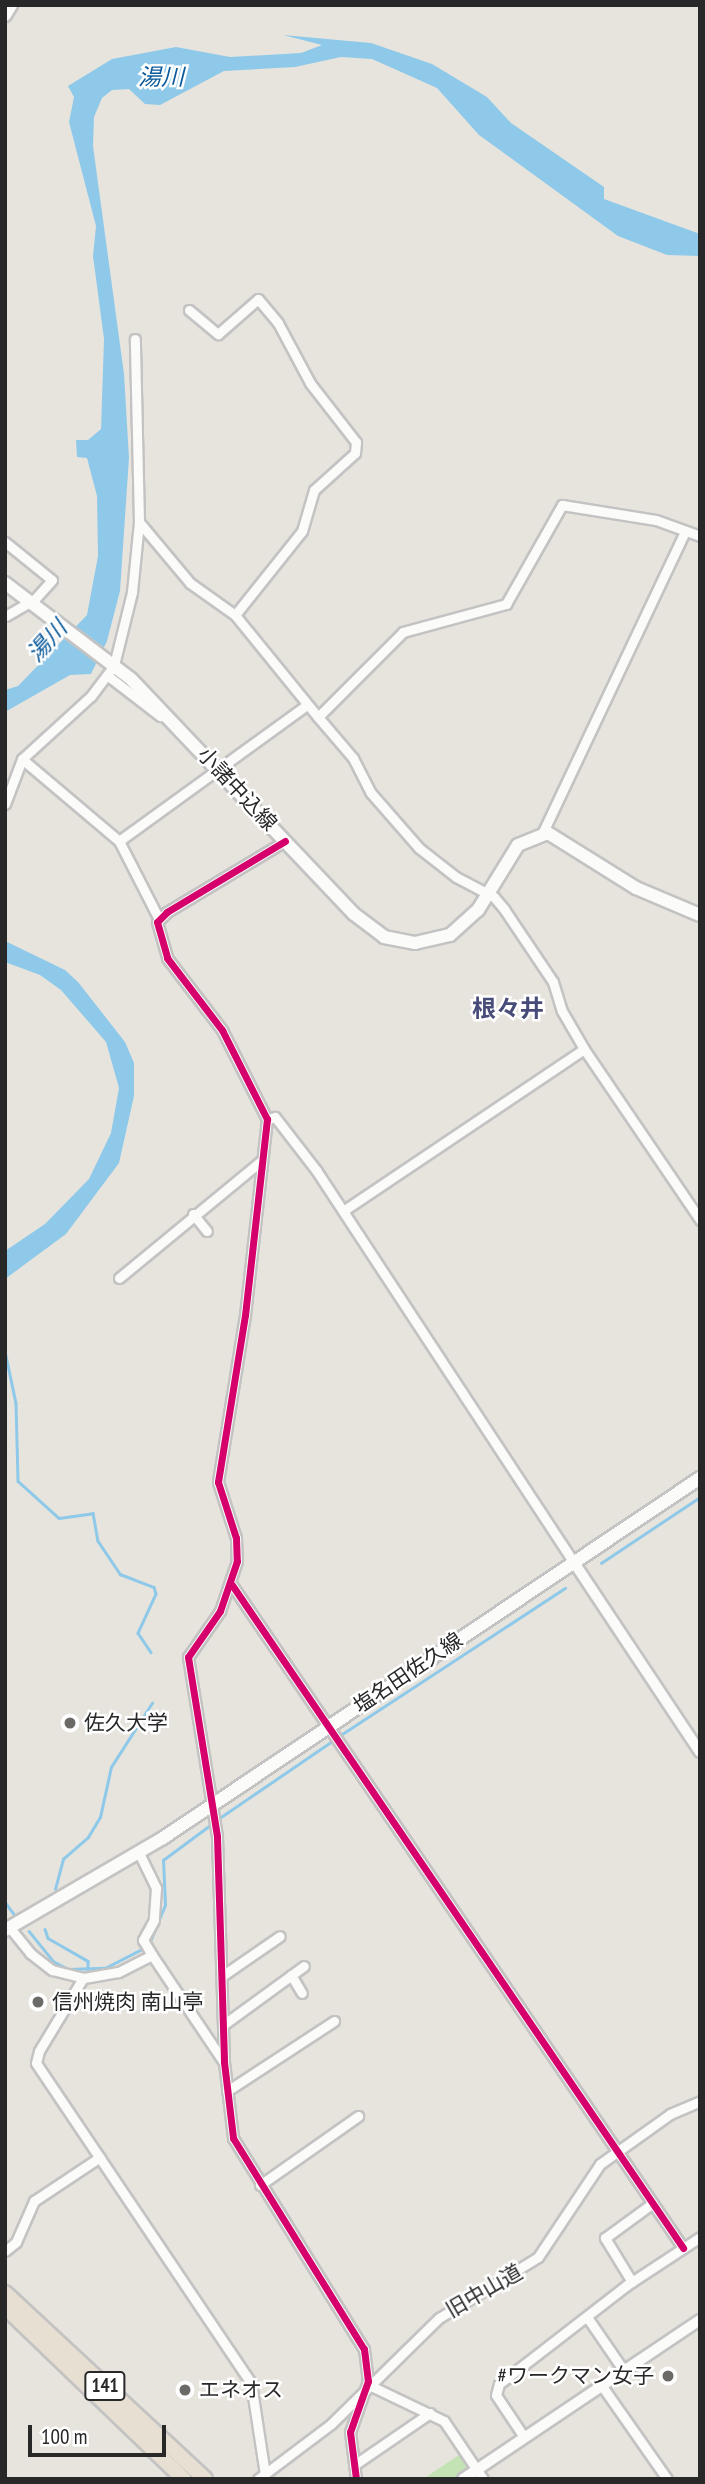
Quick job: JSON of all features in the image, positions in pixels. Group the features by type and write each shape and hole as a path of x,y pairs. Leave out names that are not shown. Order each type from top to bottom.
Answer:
{"highway":[{"name":"141","path":"5,2292 205,2479"},
{"name":"141","path":"5,2307 184,2479"}],"main road":[{"path":"5,15 11,5"},
{"path":"5,583 33,603"},
{"name":"小諸中込線","path":"33,603 172,719 360,920 393,940 415,943 442,939 470,920 511,852 526,839 542,834"},
{"path":"542,834 564,839 636,888 700,915"},
{"name":"塩名田佐久線","path":"8,1929 139,1853 212,1816 336,1734 573,1562 700,1478"}],"street":[{"path":"189,310 218,334 258,299 278,323 310,383 356,442 355,453 314,490 302,531 235,615"},
{"path":"5,804 22,759 111,668 132,592 139,522 135,339"},
{"path":"318,717 402,632 506,604 562,505 656,520 700,536"},
{"path":"139,522 190,583 235,615 353,758 372,793 419,848 456,877 488,894 504,909 552,982 562,1011 584,1049 700,1220"},
{"path":"542,834 685,531"},
{"path":"5,542 50,576 47,589 33,603 5,616"},
{"path":"119,841 307,705"},
{"path":"22,759 119,841 159,919 158,933 167,958 228,1040 267,1119 245,1315 218,1482 238,1548 232,1585 220,1611 188,1657 205,1753 212,1816 222,1976 224,2062 235,2146 360,2338 367,2365 368,2388 350,2432 356,2479"},
{"path":"159,919 285,841"},
{"path":"342,1211 584,1049"},
{"path":"267,1119 275,1117 342,1211 700,1752"},
{"path":"119,1278 193,1214 261,1161"},
{"path":"193,1214 207,1231"},
{"path":"232,1585 336,1734 683,2248"},
{"path":"8,1929 30,1953 52,1970 83,1978 118,1972 148,1950 154,1920 157,1897 153,1875 139,1853"},
{"path":"222,1976 274,1946 281,1936"},
{"path":"148,1950 224,2062"},
{"path":"223,2025 304,1966"},
{"path":"291,1975 302,1993"},
{"path":"83,1978 39,2050 36,2063 251,2383 261,2477"},
{"path":"227,2091 296,2052 334,2021"},
{"name":"旧中山道","path":"261,2477 368,2388 439,2318 538,2257 588,2177 618,2150 670,2114 700,2101"},
{"path":"260,2185 358,2116"},
{"path":"5,2251 16,2242 34,2201 100,2157"},
{"path":"632,2282 605,2238 653,2203"},
{"path":"524,2437 496,2395 496,2387 632,2282 700,2237"},
{"path":"587,2317 624,2371"},
{"path":"463,2479 480,2474 524,2437 700,2320"},
{"path":"602,2386 667,2479"},
{"path":"368,2388 444,2421 480,2474"},
{"path":"354,2465 430,2413"}],"green space":[{"path":"459,2455 475,2479 423,2479"}],"water":[{"name":"湯川","path":"283,35 371,43 432,64 487,97 511,123 604,187 604,199 700,234 700,256 667,255 618,236 479,135 437,88 372,59 341,57 295,67 224,71 160,105 145,104 129,89 112,90 102,98 94,117 93,146 124,374 129,458 120,591 107,641 91,674 70,675 5,712 5,690 18,686 87,615 98,556 97,496 87,458 77,457 76,440 88,440 101,429 104,339 93,256 96,226 69,122 74,97 68,86 112,59 176,47 230,57 301,53 322,45"},
{"path":"5,941 65,970 78,982 125,1042 134,1063 134,1096 119,1163 66,1234 5,1279 5,1251 45,1224 89,1179 111,1133 119,1088 106,1042 61,990 40,975 5,962"}],"waterway":[{"path":"5,1351 16,1403 18,1481 59,1518 93,1513 98,1541 120,1574 154,1587 156,1594 138,1633 151,1652"},
{"path":"601,1563 700,1497"},
{"path":"339,1736 565,1588"},
{"path":"55,1889 63,1859 88,1837 100,1817 111,1767 152,1703"},
{"path":"218,1819 334,1740"},
{"path":"149,1944 165,1905 163,1860 213,1823"},
{"path":"5,1902 14,1914"},
{"path":"45,1929 48,1938 88,1961 88,1969"},
{"path":"29,1931 53,1961 68,1969 105,1968 144,1948"}],"cycle path":[{"path":"285,841 167,912 157,922 167,958 222,1030 267,1119 245,1315 218,1482 236,1538 237,1561 220,1611 188,1657 217,1837 224,2062 233,2138 364,2349 368,2381 350,2432 356,2479"},
{"path":"232,1585 683,2248"}],"place":[{"name":"佐久大学","path":"70,1723"},
{"name":"信州焼肉 南山亭","path":"38,2002"},
{"name":"#ワークマン女子","path":"668,2376"},
{"name":"エネオス","path":"185,2390"}],"district":[{"name":"根々井","path":"508,1009"}]}
